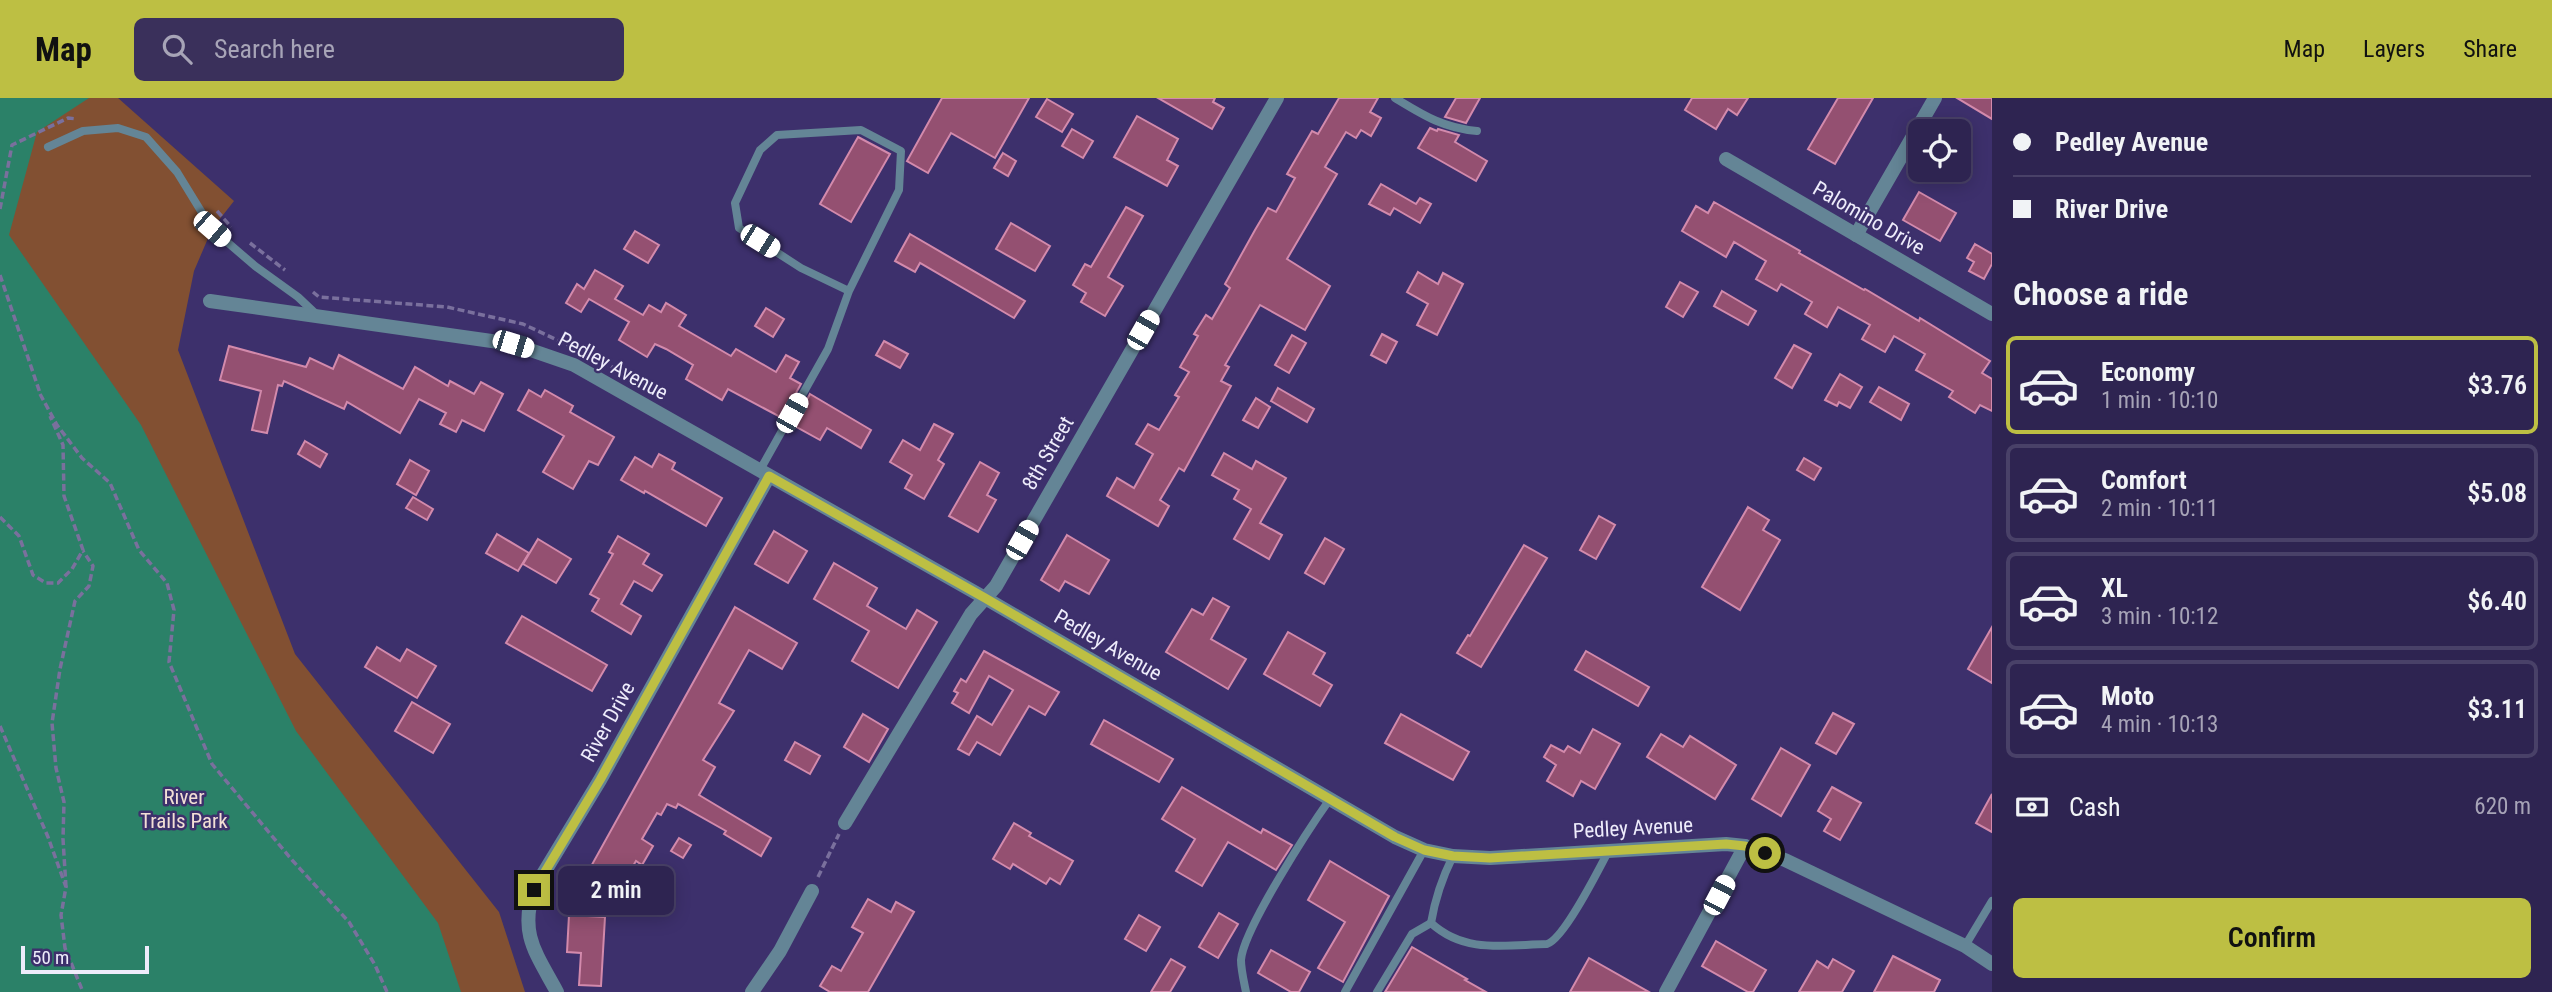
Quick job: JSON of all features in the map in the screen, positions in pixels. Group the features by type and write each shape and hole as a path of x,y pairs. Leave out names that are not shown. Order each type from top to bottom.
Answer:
{"street":[{"name":"8th Street","path":"845,823 971,614 996,586 1277,98"},
{"path":"1856,235 1935,98"},
{"name":"Palomino Drive","path":"1726,159 1992,314"},
{"name":"Pedley Avenue","path":"210,301 513,344 574,365 985,598 1330,799 1424,850 1453,856 1490,858 1726,844 1745,846 1785,860 1965,946 1992,964"},
{"name":"River Drive","path":"557,992 537,955 527,929 528,908 534,890 600,780 765,473"},
{"path":"1666,992 1745,846"},
{"path":"752,992 780,951 811,891"}],"lane":[{"path":"1395,98 1439,123 1456,129 1477,131"},
{"path":"48,148 83,131 118,128 146,137 177,172 212,229 255,266 298,297 319,317"},
{"path":"765,473 828,349 849,291 900,190 901,150 861,131 777,135 760,150 735,203 739,228 801,268 849,291"},
{"path":"1246,992 1241,960 1247,936 1330,799"},
{"path":"1345,992 1424,850"},
{"path":"1431,923 1446,936 1469,944 1555,942 1609,850"},
{"path":"1431,923 1443,875 1453,856"},
{"path":"1965,946 1992,901"},
{"path":"1377,992 1412,934 1431,923"}],"path":[{"path":"0,209 12,145 68,118 81,120"},
{"path":"216,210 234,231"},
{"path":"244,239 287,272"},
{"path":"0,275 40,394 63,445 64,496 83,550 93,566 89,586 75,601 60,669 52,723 56,768 64,802 66,887 61,915 65,948 83,992"},
{"path":"308,288 319,297 447,307 523,324 575,348"},
{"path":"586,353 642,384"},
{"path":"40,394 57,425 82,458 110,482 139,550 167,583 174,610 169,662 212,764 292,860 349,922 375,965 387,992"},
{"path":"0,517 19,536 33,575 46,583 58,583 72,569 83,550"},
{"path":"0,726 48,836 66,887"},
{"path":"811,891 845,823"}],"green space":[{"name":"River Trails Park","path":"0,98 118,98 234,201 212,229 194,271 178,350 295,654 499,912 525,992 0,992"}],"shaded area":[{"name":"River Trails Park","path":"0,98 89,98 37,132 9,235 141,425 296,731 438,923 461,992 0,992"}],"building":[{"path":"942,98 1029,98 995,158 951,133 928,173 907,161"},
{"path":"1158,98 1215,98 1213,102 1224,108 1212,129"},
{"path":"1339,98 1378,98 1370,112 1381,118 1371,136 1361,130 1356,138 1346,132 1325,167 1337,174 1287,259 1330,286 1305,330 1260,305 1225,365 1229,367 1221,381 1231,386 1184,471 1179,468 1160,500 1169,506 1158,526 1107,496 1117,478 1134,488 1153,454 1136,444 1148,424 1159,430 1179,397 1175,395 1189,372 1180,367 1198,336 1194,334 1206,315 1212,319 1230,288 1225,284 1255,230 1268,208 1276,212 1295,178 1287,174 1312,131 1318,134"},
{"path":"1456,98 1480,98 1466,123 1445,117"},
{"path":"1692,98 1748,98 1737,115 1728,109 1716,129 1685,110"},
{"path":"1838,98 1873,98 1835,164 1808,149"},
{"path":"1957,98 1992,98 1992,119"},
{"path":"1047,99 1073,114 1062,132 1036,117"},
{"path":"1137,116 1178,139 1167,160 1178,166 1167,186 1114,157"},
{"path":"1430,128 1459,135 1455,142 1487,161 1476,181 1418,148"},
{"path":"1072,129 1093,141 1083,158 1062,146"},
{"path":"858,137 890,154 851,222 820,204"},
{"path":"1003,153 1016,161 1008,176 994,168"},
{"path":"1381,184 1416,204 1420,198 1431,204 1420,223 1394,208 1390,215 1369,204"},
{"path":"1919,192 1956,213 1940,241 1903,220"},
{"path":"1714,202 1919,321 1920,318 1990,361 1982,373 1992,379 1992,411 1980,405 1975,413 1949,397 1953,391 1916,370 1925,354 1894,336 1885,352 1862,339 1870,325 1838,307 1827,327 1805,314 1812,302 1781,284 1777,291 1756,279 1766,261 1734,242 1726,257 1682,231 1696,206 1708,213"},
{"path":"1126,207 1143,216 1108,277 1123,286 1105,316 1081,302 1086,293 1073,285 1085,264 1091,267"},
{"path":"1011,223 1050,246 1035,271 996,249"},
{"path":"635,231 659,245 648,263 624,249"},
{"path":"910,234 1025,301 1014,318 920,263 915,272 895,261"},
{"path":"1975,244 1992,254 1992,264 1984,279 1969,271 1974,262 1967,258"},
{"path":"595,270 623,286 615,299 643,315 649,305 661,312 666,303 686,315 679,326 731,356 736,349 776,372 786,355 799,362 790,378 801,384 782,418 728,389 722,400 686,379 693,365 666,349 655,344 647,357 619,340 629,322 589,299 581,312 566,303 577,284 584,289"},
{"path":"1418,272 1438,284 1443,273 1463,284 1437,335 1417,325 1428,304 1407,292"},
{"path":"1680,282 1698,292 1683,317 1666,307"},
{"path":"1722,291 1756,311 1748,325 1714,306"},
{"path":"766,308 784,319 773,337 755,326"},
{"path":"1382,334 1397,342 1386,363 1371,355"},
{"path":"1292,335 1306,343 1289,373 1275,365"},
{"path":"884,341 908,354 900,368 876,355"},
{"path":"1794,345 1811,354 1792,388 1775,378"},
{"path":"229,346 306,367 310,358 333,369 339,355 403,389 415,367 448,386 450,381 474,394 481,382 503,394 484,431 462,420 456,432 440,424 446,413 419,399 400,433 347,402 344,409 284,381 282,386 278,385 267,433 252,430 261,391 220,380"},
{"path":"1840,374 1862,387 1850,408 1839,402 1837,406 1825,400"},
{"path":"1879,387 1909,404 1901,420 1870,402"},
{"path":"1278,388 1314,409 1307,422 1271,401"},
{"path":"529,390 541,397 545,390 573,406 570,412 614,437 598,465 589,461 573,489 543,472 564,436 518,410"},
{"path":"810,394 871,430 861,448 827,428 820,440 793,425"},
{"path":"1256,398 1270,407 1258,428 1243,420"},
{"path":"934,424 953,434 938,460 944,464 924,499 905,488 912,475 890,462 903,440 920,450"},
{"path":"305,441 327,454 320,467 298,454"},
{"path":"1224,453 1252,469 1256,461 1286,478 1260,523 1282,535 1269,559 1234,539 1251,509 1234,499 1239,490 1212,475"},
{"path":"659,454 675,463 672,469 722,498 706,526 621,480 635,457 652,467"},
{"path":"1804,458 1821,468 1814,480 1797,470"},
{"path":"410,460 429,471 416,495 397,484"},
{"path":"980,462 999,473 987,495 996,500 978,532 949,516"},
{"path":"413,497 433,509 427,520 406,508"},
{"path":"1748,507 1769,520 1763,530 1780,540 1740,610 1702,587"},
{"path":"1599,516 1615,525 1596,559 1580,550"},
{"path":"774,531 807,551 788,583 755,564"},
{"path":"497,534 529,553 518,571 486,553"},
{"path":"1067,535 1109,560 1089,594 1065,581 1059,591 1041,580"},
{"path":"618,536 649,554 643,564 662,575 652,591 634,581 621,604 641,616 631,634 592,611 599,599 590,594 613,554 609,552"},
{"path":"1325,538 1344,549 1324,584 1305,573"},
{"path":"538,539 571,559 556,583 523,564"},
{"path":"1524,545 1547,558 1481,667 1457,653"},
{"path":"834,563 877,588 867,606 906,629 917,610 937,622 898,688 852,661 869,631 814,599"},
{"path":"1213,598 1229,607 1211,639 1246,659 1228,689 1166,652 1192,609 1203,615"},
{"path":"735,607 797,643 782,669 749,650 719,703 734,711 703,760 715,767 699,795 771,838 761,856 724,834 726,831 678,804 676,808 667,804 661,815 657,813 642,839 653,846 642,865 636,861 610,905 579,888"},
{"path":"522,616 607,665 592,691 506,643"},
{"path":"1992,627 1992,683 1968,669"},
{"path":"1288,632 1325,653 1313,674 1332,685 1320,706 1264,674"},
{"path":"377,647 400,661 407,649 436,666 417,698 365,667"},
{"path":"984,651 1059,692 1045,715 1029,706 1000,755 977,742 969,755 958,749 977,716 992,725 1013,690 989,676 969,713 952,703 958,693 954,691 961,679 966,682"},
{"path":"1586,651 1649,687 1638,706 1575,670"},
{"path":"412,702 450,724 433,753 395,731"},
{"path":"1833,713 1854,724 1836,754 1816,743"},
{"path":"863,714 888,729 869,762 844,747"},
{"path":"1401,714 1469,752 1453,780 1385,743"},
{"path":"1104,720 1173,759 1159,782 1091,744"},
{"path":"1593,729 1620,744 1595,789 1581,781 1573,796 1547,781 1556,765 1544,757 1551,745 1564,752 1568,746 1580,753"},
{"path":"1661,734 1683,747 1690,736 1736,765 1715,799 1647,757"},
{"path":"795,742 820,756 810,774 785,760"},
{"path":"1781,748 1810,765 1781,816 1752,799"},
{"path":"1182,787 1261,833 1263,829 1292,845 1276,870 1228,842 1202,886 1176,871 1195,839 1162,819"},
{"path":"1832,787 1861,803 1840,840 1824,831 1831,819 1818,811"},
{"path":"1992,794 1992,832 1976,823"},
{"path":"1014,823 1031,833 1029,836 1073,861 1060,884 1050,878 1046,884 1013,864 1010,869 993,859"},
{"path":"679,838 691,845 683,858 671,851"},
{"path":"1330,861 1389,896 1343,982 1318,968 1345,922 1308,900"},
{"path":"868,899 891,912 896,902 914,912 868,992 830,992 820,986 832,966 841,971 863,933 852,927"},
{"path":"1219,913 1238,924 1218,958 1199,947"},
{"path":"569,915 605,917 601,986 579,985 581,953 567,952"},
{"path":"1139,915 1160,927 1146,951 1125,939"},
{"path":"1716,941 1766,970 1753,992 1748,992 1702,966"},
{"path":"1412,947 1467,979 1465,980 1486,992 1385,992"},
{"path":"1271,950 1310,972 1299,992 1291,992 1258,973"},
{"path":"1893,956 1940,980 1934,992 1874,992"},
{"path":"1589,958 1649,992 1570,992"},
{"path":"1171,959 1185,967 1170,992 1151,992"},
{"path":"1833,959 1854,971 1842,992 1799,992 1817,961 1828,968"}],"route":[{"path":"534,890 600,780 769,476 985,598 1395,837 1424,850 1453,856 1490,858 1726,844 1745,846 1765,853"}]}
